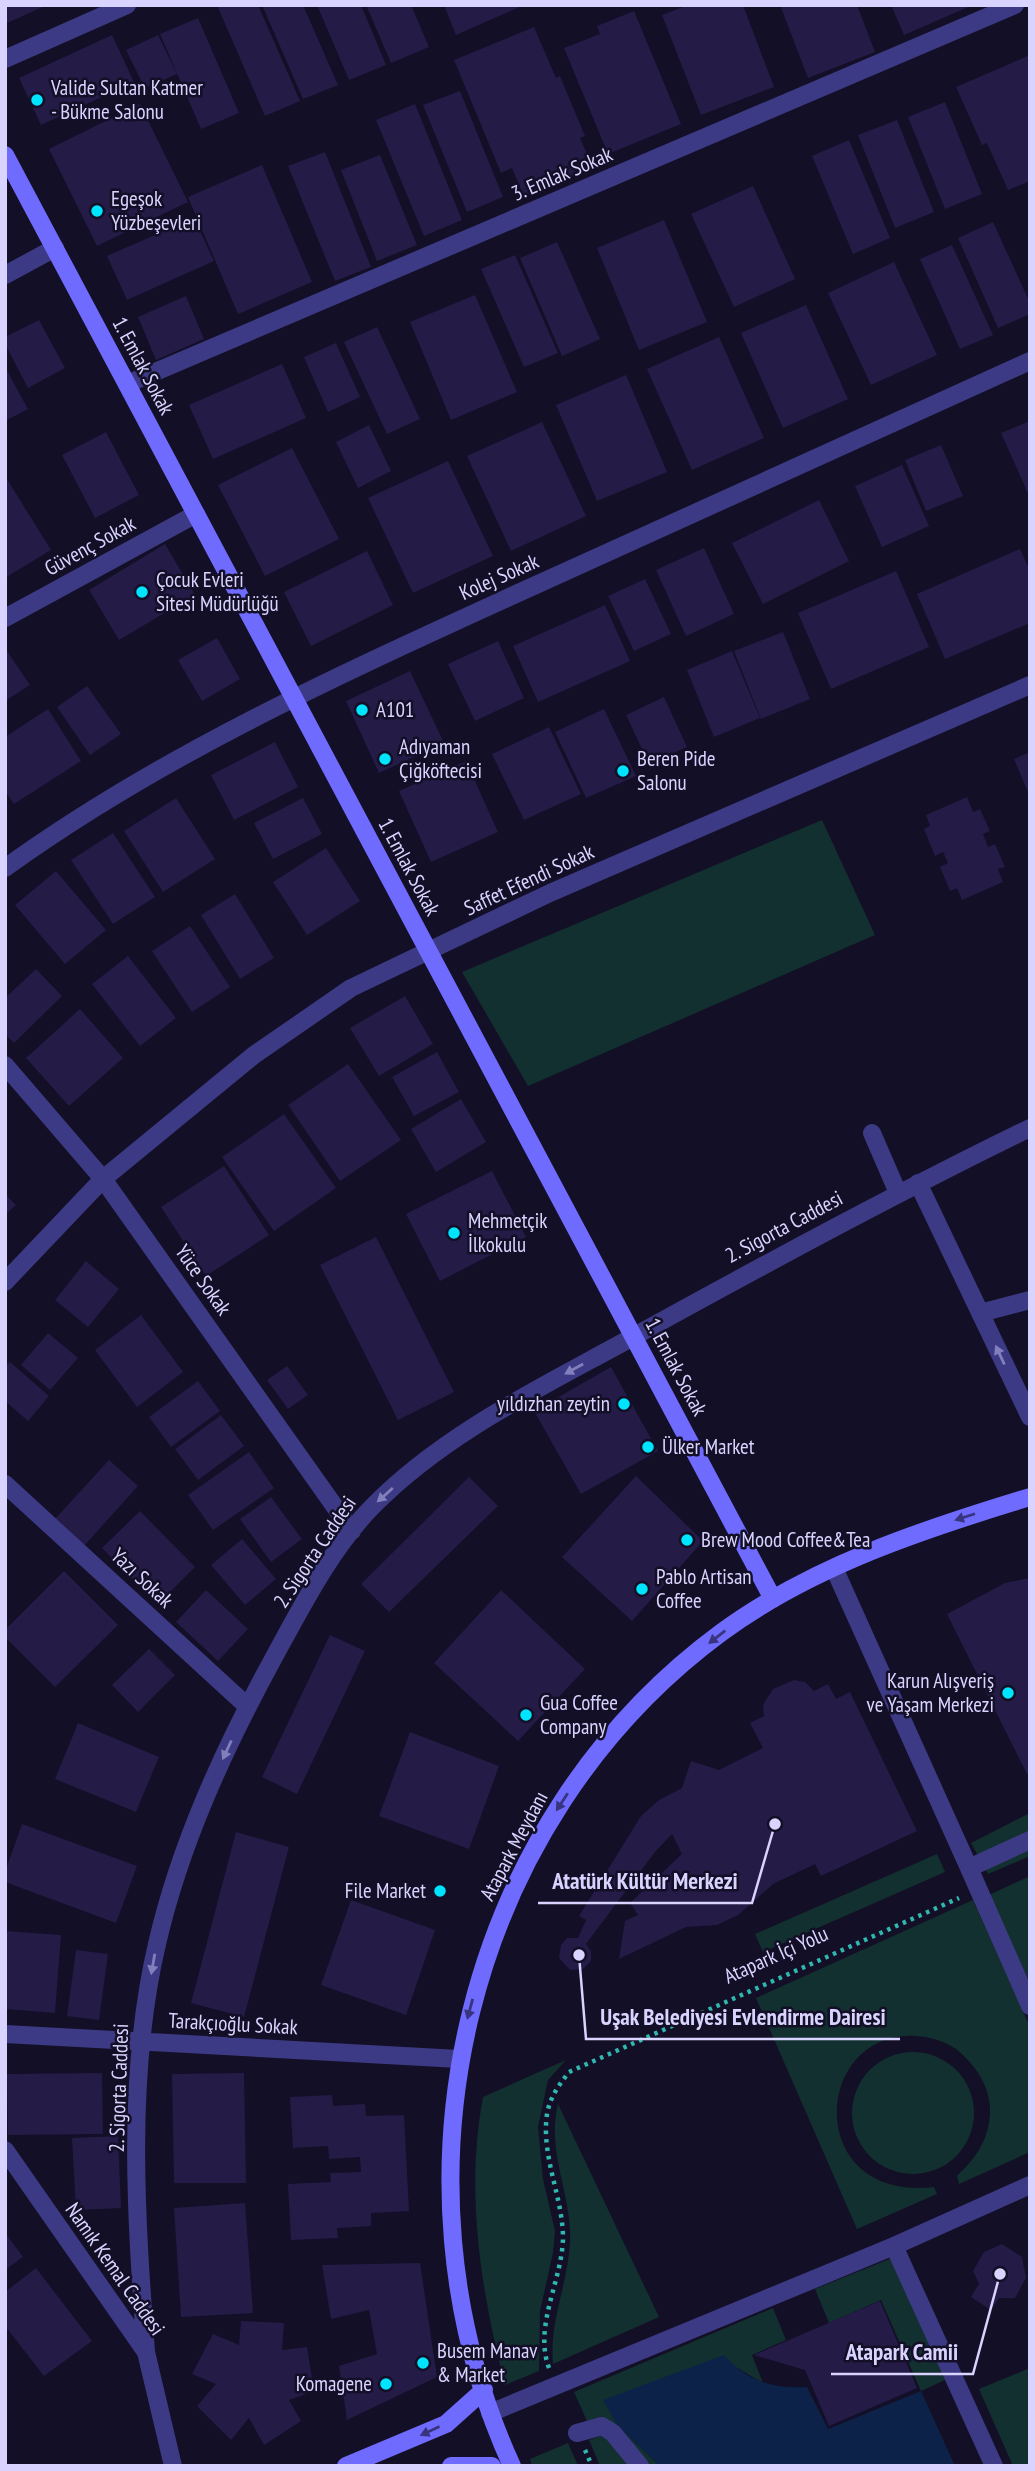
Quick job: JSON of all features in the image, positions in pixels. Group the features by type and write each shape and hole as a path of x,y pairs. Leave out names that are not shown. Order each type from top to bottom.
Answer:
{"street":[{"path":"5,59 127,5"},
{"name":"3. Emlak Sokak","path":"127,384 1015,5"},
{"name":"1. Emlak Sokak","path":"5,155 773,1599"},
{"path":"5,275 55,248"},
{"name":"Kolej Sokak","path":"5,868 60,829 127,788 293,696 1030,361"},
{"name":"Güvenç Sokak","path":"5,618 196,514"},
{"name":"Saffet Efendi Sokak","path":"5,1282 103,1179 254,1055 351,988 550,893 1030,685"},
{"name":"Yüce Sokak","path":"5,1065 103,1179 352,1531"},
{"name":"2. Sigorta Caddesi","path":"146,2352 140,2279 137,2117 141,2042 156,1945 173,1884 201,1807 247,1706 319,1579 352,1531 371,1508 401,1480 466,1432 781,1253 1030,1128"},
{"path":"872,1133 898,1193"},
{"path":"918,1183 1030,1417"},
{"path":"980,1313 1030,1300"},
{"name":"Yazı Sokak","path":"5,1484 247,1706"},
{"name":"Atapark Meydanı","path":"512,2466 490,2413 466,2332 454,2264 449,2196 451,2127 459,2059 481,1972 520,1874 565,1797 614,1734 652,1692 723,1632 773,1599 835,1568 959,1518 1030,1497"},
{"path":"835,1568 1030,2006"},
{"path":"969,1868 1030,1840"},
{"name":"Tarakçıoğlu Sokak","path":"5,2034 459,2059"},
{"name":"Namık Kemal Caddesi","path":"5,2150 146,2352 173,2466"},
{"path":"490,2413 894,2246 1030,2185"},
{"path":"894,2246 994,2466"},
{"path":"346,2466 446,2424 484,2390"},
{"path":"577,2433 602,2426 613,2433 640,2466"},
{"path":"451,2466 492,2466"}],"path":[{"name":"Atapark İçi Yolu","path":"555,2387 544,2356 545,2336 563,2238 546,2133 554,2092 569,2072 978,1889"},
{"path":"577,2433 592,2466"}],"green space":[{"path":"822,820 875,935 528,1086 462,972"},
{"path":"1030,1813 1030,1856 988,1874 971,1843"},
{"path":"937,1854 945,1872 763,1952 755,1934"},
{"path":"1030,1876 1030,1983 989,1895"},
{"path":"973,1900 1030,2027 1030,2152 959,2184 957,2176 980,2148 989,2122 990,2103 981,2077 952,2046 932,2038 916,2036 882,2041 857,2059 841,2085 837,2115 843,2144 861,2169 891,2185 934,2187 937,2194 857,2229 756,1998"},
{"path":"913,2052 936,2056 956,2070 970,2090 974,2113 970,2136 956,2156 936,2170 913,2174 890,2170 870,2156 856,2136 852,2113 856,2090 870,2070 890,2056"},
{"path":"566,2060 548,2080 538,2127 543,2179 555,2231 540,2311 539,2371 505,2385 489,2314 478,2242 475,2169 483,2097"},
{"path":"558,2104 659,2317 553,2364 556,2318 570,2242 570,2224 555,2139"},
{"path":"892,2258 945,2380 921,2391 881,2300 829,2323 815,2289"},
{"path":"773,2308 786,2340 752,2355 763,2383 734,2366 617,2425 587,2421 574,2392"},
{"path":"1030,2368 1030,2466 1013,2466 979,2389"},
{"path":"617,2425 660,2466 649,2466"},
{"path":"600,2436 607,2438 632,2466 600,2466 589,2440"},
{"path":"568,2443 578,2466 532,2466 530,2459"}],"water":[{"path":"724,2355 742,2371 761,2382 807,2387 828,2429 921,2391 955,2466 660,2466 617,2425 603,2400"}],"building":[{"path":"5,5 47,5 5,24"},
{"path":"217,5 258,5 300,101 265,116"},
{"path":"262,5 303,5 338,85 303,99"},
{"path":"317,5 361,5 386,65 349,80"},
{"path":"366,5 411,5 429,47 391,63"},
{"path":"444,5 524,5 456,35"},
{"path":"688,5 743,5 774,87 701,115 662,15"},
{"path":"780,5 857,5 875,52 808,78"},
{"path":"891,5 973,5 904,35"},
{"path":"634,11 681,124 608,154 564,48 600,34 597,26"},
{"path":"198,18 239,113 201,129 160,34"},
{"path":"534,27 556,78 560,76 585,136 580,138 593,168 524,197 512,168 501,173 454,60"},
{"path":"112,35 134,82 41,125 19,78"},
{"path":"158,35 177,74 145,88 126,50"},
{"path":"1030,55 1030,181 1008,190 987,143 982,145 956,87"},
{"path":"460,91 503,197 467,212 423,105"},
{"path":"945,102 982,194 945,209 908,117"},
{"path":"140,104 188,202 97,246 49,149"},
{"path":"415,104 462,220 424,236 376,120"},
{"path":"897,120 934,212 895,228 858,135"},
{"path":"849,140 890,238 853,254 812,156"},
{"path":"325,152 371,267 335,281 288,166"},
{"path":"380,155 417,245 377,261 341,170"},
{"path":"262,165 312,282 238,314 188,197"},
{"path":"753,186 795,279 734,307 691,214"},
{"path":"194,218 214,261 127,300 107,256"},
{"path":"664,220 707,322 639,350 597,248"},
{"path":"993,222 1030,303 1030,314 998,328 958,238"},
{"path":"557,242 600,339 562,356 520,258"},
{"path":"952,245 993,335 960,349 920,259"},
{"path":"515,255 558,353 524,367 481,269"},
{"path":"894,262 937,355 871,385 828,293"},
{"path":"475,295 517,392 451,420 410,322"},
{"path":"186,296 204,339 156,360 138,317"},
{"path":"806,305 848,399 783,428 741,333"},
{"path":"39,320 65,368 28,388 5,344 5,337"},
{"path":"377,327 420,419 387,434 344,342"},
{"path":"719,337 764,438 692,470 647,369"},
{"path":"336,343 360,397 328,412 304,357"},
{"path":"282,364 306,418 213,459 189,405"},
{"path":"5,367 28,409 5,421"},
{"path":"626,375 667,472 597,501 556,405"},
{"path":"1030,421 1030,498 1001,433"},
{"path":"542,422 586,516 511,551 467,456"},
{"path":"369,425 391,471 358,488 336,442"},
{"path":"106,432 139,495 95,518 62,455"},
{"path":"941,445 963,496 926,511 905,460"},
{"path":"292,448 339,539 265,576 218,485"},
{"path":"448,461 493,556 413,593 368,498"},
{"path":"902,465 929,526 882,547 855,486"},
{"path":"5,476 51,550 5,578"},
{"path":"819,500 849,561 763,604 732,543"},
{"name":"Çocuk Evleri Sitesi Müdürlüğü","path":"165,544 195,595 119,640 89,590"},
{"path":"704,548 734,614 686,636 656,570"},
{"path":"1020,549 1030,571 1030,623 945,659 917,594"},
{"path":"367,551 393,605 311,646 284,592"},
{"path":"896,571 929,647 831,689 798,613"},
{"path":"645,579 671,634 634,651 608,596"},
{"path":"605,605 630,661 538,702 513,646"},
{"path":"783,632 810,699 761,719 734,651"},
{"path":"217,638 240,679 202,701 178,660"},
{"path":"498,641 524,698 475,721 448,664"},
{"path":"5,648 30,685 5,701"},
{"path":"732,651 760,718 714,737 687,670"},
{"path":"410,671 444,743 379,773 346,701"},
{"path":"87,686 121,734 90,755 57,707"},
{"path":"664,697 687,747 649,764 626,715"},
{"path":"48,709 81,761 14,804 5,791 5,737"},
{"path":"604,709 636,776 586,798 555,732"},
{"path":"549,727 581,794 524,820 492,754"},
{"path":"275,742 298,787 234,820 211,775"},
{"path":"1030,752 1030,797 1014,759"},
{"path":"466,761 498,832 431,862 399,791"},
{"path":"967,797 973,812 980,809 990,831 983,834 988,847 995,844 1005,867 998,869 1003,882 962,900 957,888 950,891 940,867 948,863 943,852 935,856 924,829 930,826 926,815"},
{"path":"176,798 215,859 163,892 124,831"},
{"path":"303,798 322,834 273,859 254,823"},
{"path":"113,833 155,897 113,924 71,860"},
{"path":"326,848 360,901 307,935 273,882"},
{"path":"56,871 106,930 65,964 15,905"},
{"path":"235,894 274,958 240,979 201,915"},
{"path":"190,926 230,987 192,1012 152,951"},
{"path":"128,956 176,1018 140,1046 92,984"},
{"path":"36,969 62,996 14,1043 5,1034 5,998"},
{"path":"405,996 433,1044 379,1076 350,1028"},
{"path":"80,1009 123,1058 69,1106 26,1058"},
{"path":"437,1052 459,1092 414,1116 392,1077"},
{"path":"348,1064 401,1140 340,1181 288,1105"},
{"path":"461,1099 486,1142 436,1172 411,1129"},
{"path":"284,1114 336,1188 274,1231 222,1157"},
{"path":"224,1166 269,1235 206,1276 161,1207"},
{"path":"492,1171 526,1237 440,1281 406,1214"},
{"path":"5,1194 16,1205 5,1215"},
{"path":"376,1237 454,1392 398,1420 320,1265"},
{"path":"86,1261 119,1289 88,1327 55,1300"},
{"path":"141,1315 183,1372 137,1407 95,1350"},
{"path":"48,1333 78,1358 50,1390 21,1365"},
{"path":"10,1362 49,1396 28,1421 5,1401 5,1367"},
{"path":"287,1366 308,1395 288,1409 267,1380"},
{"path":"611,1367 658,1451 581,1494 534,1411"},
{"path":"198,1381 220,1411 171,1447 149,1417"},
{"path":"221,1415 244,1446 198,1480 175,1449"},
{"path":"249,1452 274,1488 213,1530 188,1495"},
{"path":"109,1460 138,1486 84,1546 55,1519"},
{"path":"636,1476 703,1541 632,1621 562,1557"},
{"path":"469,1477 498,1506 389,1612 361,1584"},
{"path":"271,1497 302,1539 271,1562 240,1519"},
{"path":"140,1511 195,1567 157,1605 102,1548"},
{"path":"242,1539 276,1579 245,1605 211,1565"},
{"path":"64,1571 118,1625 55,1687 5,1637 5,1630"},
{"name":"Karun Alışveriş ve Yaşam Merkezi","path":"1030,1578 1030,1773 1027,1774 947,1614 1005,1583"},
{"path":"206,1590 248,1629 218,1661 176,1622"},
{"path":"501,1590 585,1669 518,1741 434,1663"},
{"path":"330,1635 365,1651 297,1794 262,1777"},
{"path":"149,1649 175,1675 138,1712 112,1685"},
{"path":"794,1680 805,1682 814,1691 828,1684 836,1699 850,1692 917,1831 821,1876 815,1864 773,1884 738,1915 717,1925 686,1927 619,1959 625,1921 638,1915 630,1903 682,1854 672,1834 655,1852 586,1944 591,1951 591,1961 583,1969 570,1970 559,1958 561,1945 567,1938 578,1938 586,1920 579,1916 641,1816 659,1800 682,1788 691,1761 719,1770 763,1748 750,1723 764,1716 763,1705 773,1689"},
{"path":"78,1723 159,1757 136,1812 55,1779"},
{"path":"410,1732 499,1766 469,1849 379,1816"},
{"path":"22,1824 137,1866 116,1923 5,1882 5,1872"},
{"path":"236,1832 289,1847 244,2017 191,2003"},
{"path":"351,1900 435,1930 406,2015 321,1985"},
{"path":"5,1931 61,1935 55,2013 5,2009"},
{"path":"76,1950 108,1954 99,2020 67,2016"},
{"path":"102,2073 103,2134 8,2135 7,2074"},
{"path":"244,2073 246,2183 174,2183 172,2074"},
{"path":"332,2095 333,2106 365,2104 366,2116 404,2115 409,2211 371,2213 371,2226 337,2228 338,2238 291,2240 288,2184 331,2182 330,2173 361,2172 360,2157 329,2159 328,2146 293,2148 290,2097"},
{"path":"118,2136 121,2208 76,2210 72,2138"},
{"path":"245,2203 253,2313 181,2317 174,2208"},
{"path":"5,2233 23,2257 5,2270"},
{"path":"1002,2244 1022,2257 1026,2278 1015,2298 999,2298 991,2310 971,2297 979,2284 973,2271 984,2252"},
{"path":"420,2263 437,2377 347,2420 339,2366 377,2354 369,2310 331,2319 322,2265"},
{"path":"36,2268 92,2341 44,2376 5,2326 5,2292"},
{"path":"880,2301 917,2388 829,2426 805,2370 754,2355"},
{"path":"241,2321 284,2323 282,2350 307,2347 314,2391 289,2400 301,2421 264,2445 249,2418 231,2440 197,2406 216,2384 192,2374 213,2334 239,2345"}],"place":[{"name":"Valide Sultan Katmer - Bükme Salonu","path":"37,100"},
{"name":"Egeşok Yüzbeşevleri","path":"97,211"},
{"name":"Çocuk Evleri Sitesi Müdürlüğü","path":"142,592"},
{"name":"A101","path":"362,710"},
{"name":"Adıyaman Çiğköftecisi","path":"385,759"},
{"name":"Beren Pide Salonu","path":"623,771"},
{"name":"Mehmetçik İlkokulu","path":"454,1233"},
{"name":"yıldızhan zeytin","path":"624,1404"},
{"name":"Ülker Market","path":"648,1447"},
{"name":"Brew Mood Coffee&Tea","path":"687,1540"},
{"name":"Pablo Artisan Coffee","path":"642,1589"},
{"name":"Karun Alışveriş ve Yaşam Merkezi","path":"1008,1693"},
{"name":"Gua Coffee Company","path":"526,1715"},
{"name":"Atatürk Kültür Merkezi","path":"775,1824"},
{"name":"File Market","path":"440,1891"},
{"name":"Uşak Belediyesi Evlendirme Dairesi","path":"579,1955"},
{"name":"Atapark Camii","path":"1000,2274"},
{"name":"Busem Manav & Market","path":"423,2363"},
{"name":"Komagene","path":"386,2384"}]}
